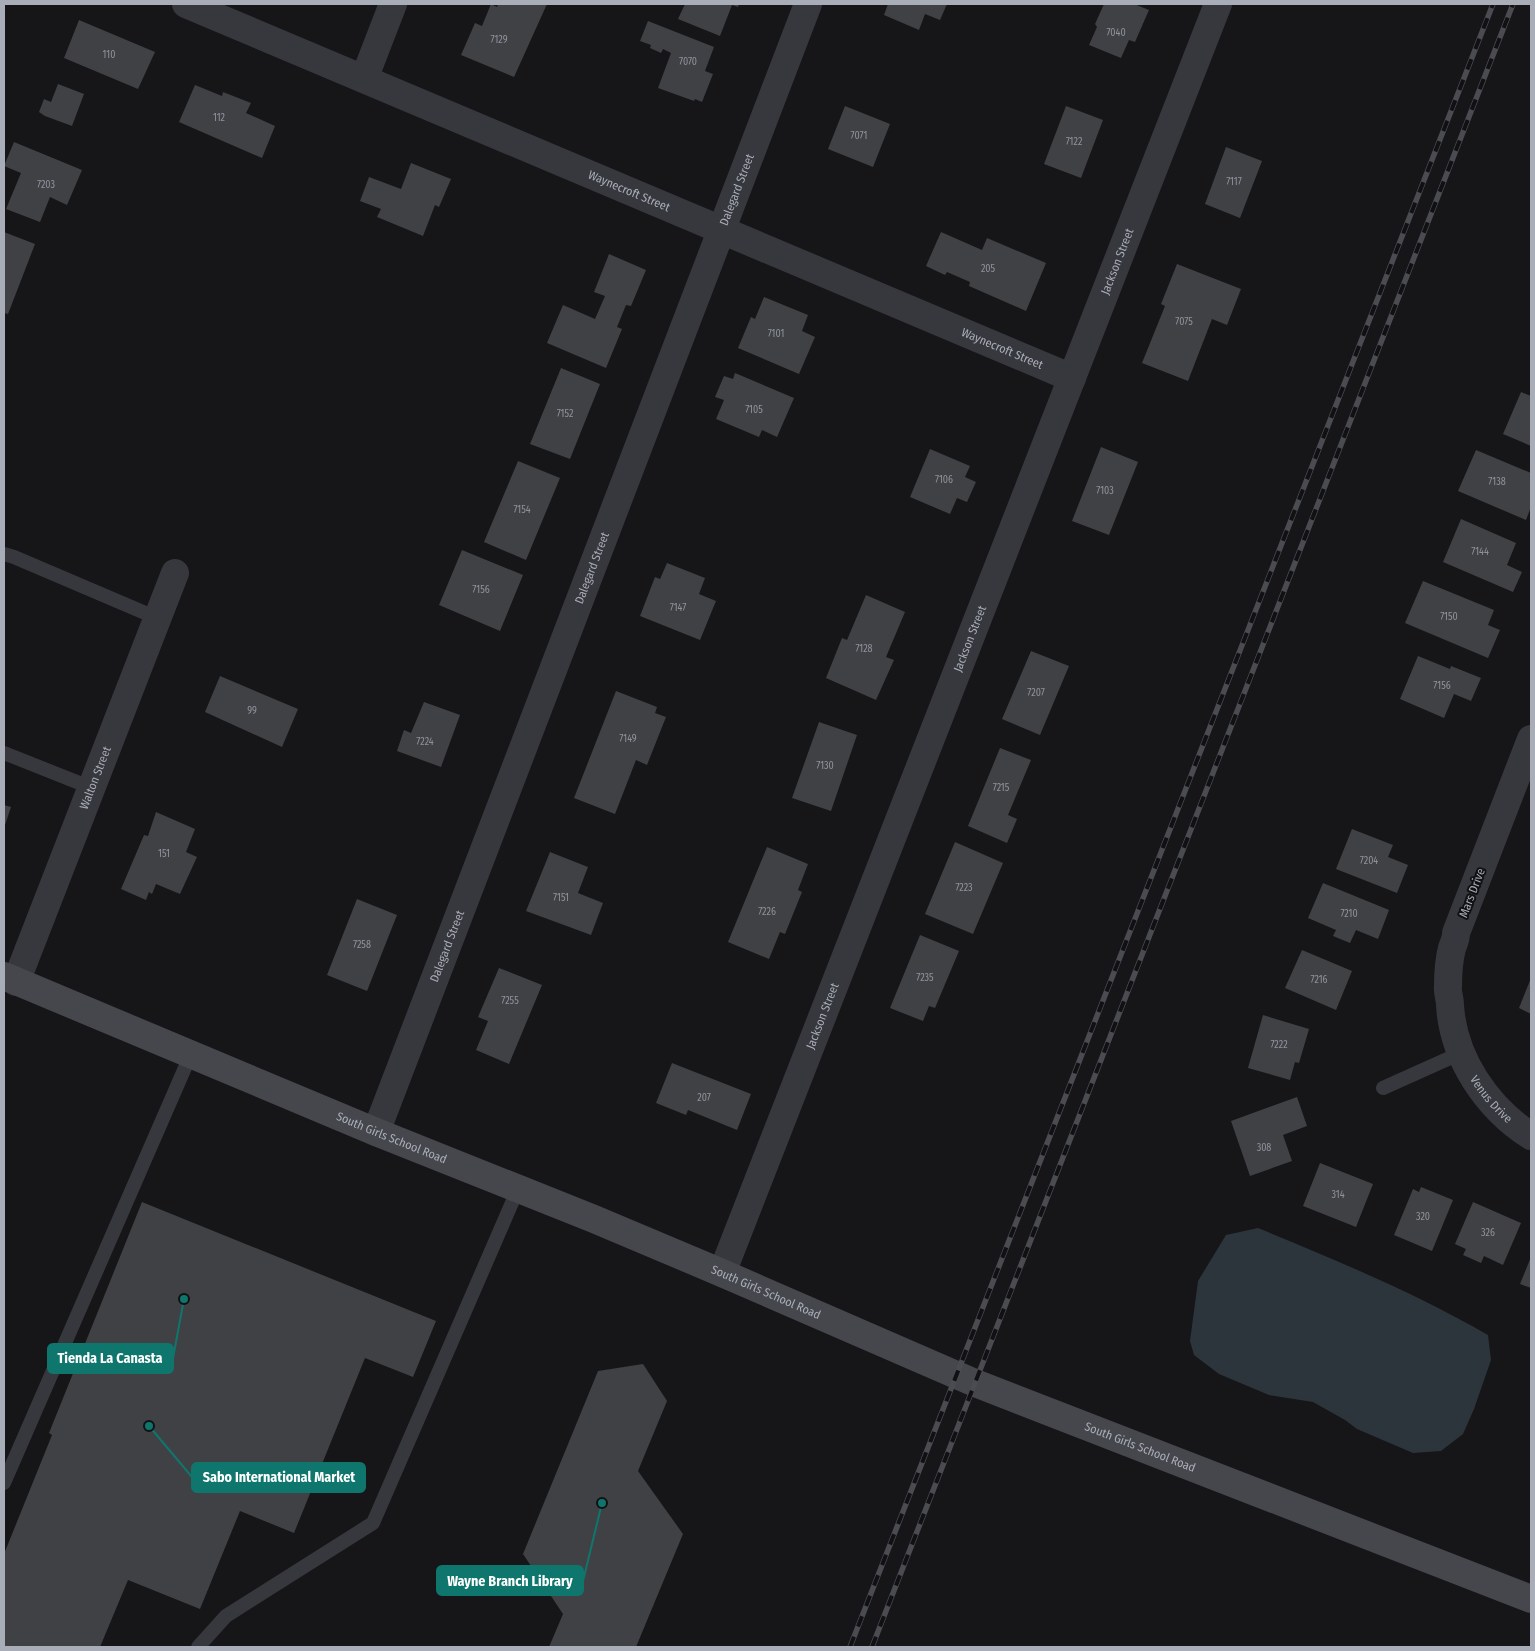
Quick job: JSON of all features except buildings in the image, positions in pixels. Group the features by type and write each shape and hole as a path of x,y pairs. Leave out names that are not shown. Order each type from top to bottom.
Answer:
{"main road":[{"name":"South Girls School Road","path":"10,979 376,1132 722,1273 975,1383 1531,1599"}],"street":[{"name":"Waynecroft Street","path":"186,4 1072,378"},
{"path":"364,79 393,4"},
{"name":"Dalegard Street","path":"376,1132 808,4"},
{"name":"Jackson Street","path":"722,1273 1218,4"},
{"name":"Walton Street","path":"10,979 92,788 175,573"},
{"name":"Mars Drive","path":"1461,1053 1451,1020 1448,988 1452,948 1456,933 1531,739"},
{"name":"Venus Drive","path":"1461,1053 1488,1099 1509,1120 1531,1136"}],"lane":[{"path":"4,554 158,618"},
{"path":"4,753 92,788"},
{"path":"1383,1088 1461,1053"},
{"path":"4,1483 191,1054"},
{"path":"198,1647 226,1616 373,1522 518,1189"}],"shaded area":[{"path":"1258,1228 1404,1291 1488,1335 1491,1360 1463,1434 1441,1451 1413,1453 1357,1429 1313,1402 1269,1395 1219,1374 1194,1355 1190,1341 1198,1281 1226,1235"}],"railway":[{"path":"850,1647 1493,4"},
{"path":"872,1647 1513,4"}],"place":[{"name":"Tienda La Canasta","path":"184,1299"},
{"name":"Sabo International Market","path":"149,1426"},
{"name":"Wayne Branch Library","path":"602,1503"}]}
